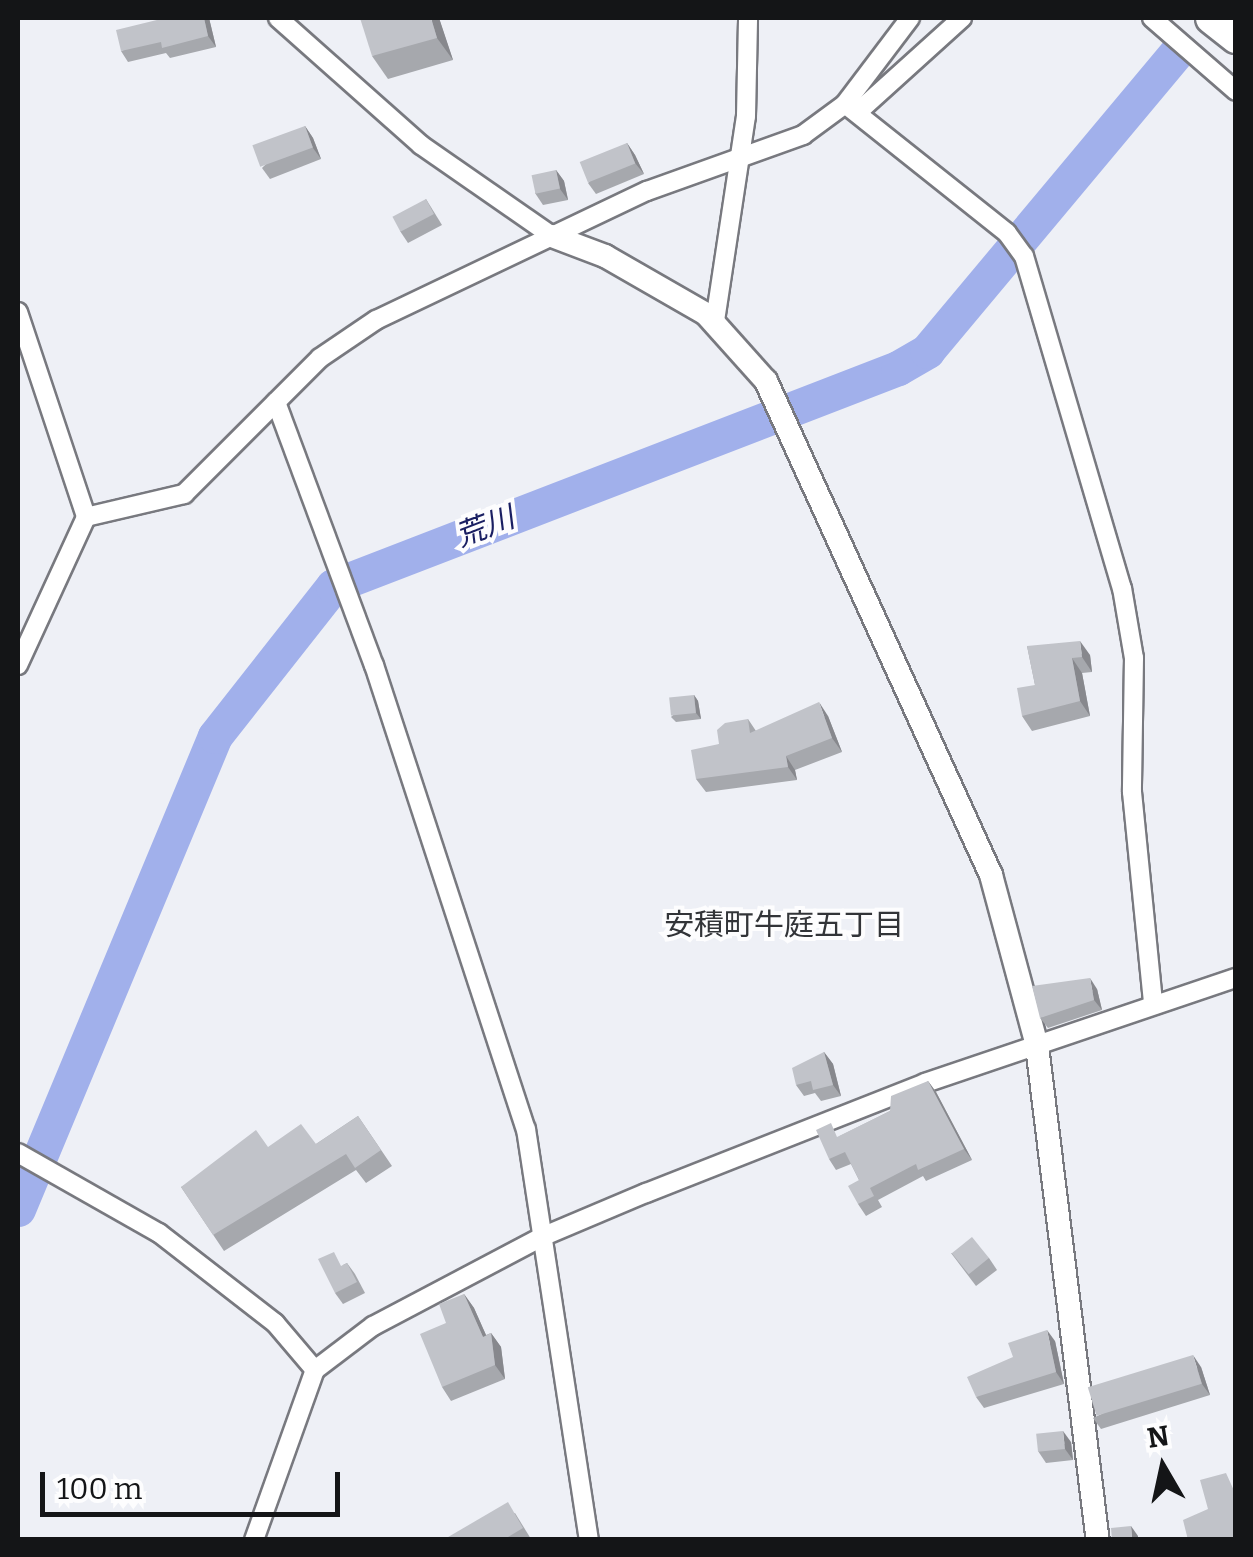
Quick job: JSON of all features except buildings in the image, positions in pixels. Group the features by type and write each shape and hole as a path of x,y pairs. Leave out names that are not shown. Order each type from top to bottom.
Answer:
{"highway":[{"path":"1212,18 1236,37"}],"street":[{"path":"278,18 421,146 552,236 605,256 716,321 739,344 781,410 991,875 1037,1046 1098,1540"},
{"path":"716,321 739,156 748,18"},
{"path":"852,108 910,18"},
{"path":"86,517 184,494 353,332 552,236 739,156 803,135 852,108 962,18"},
{"path":"1152,18 1236,92"},
{"path":"852,108 1007,233 1024,256 1122,588 1134,658 1132,792 1153,1004"},
{"path":"18,312 26,369 86,517 18,664"},
{"path":"276,402 374,665 526,1129 589,1540"},
{"path":"254,1540 315,1370 373,1326 544,1236 908,1089 1236,978"},
{"path":"18,1152 159,1233 275,1323 315,1370"}],"waterway":[{"name":"荒川","path":"18,1209 215,736 333,586 898,368 927,351 1177,52"}],"district":[{"name":"安積町牛庭五丁目","path":"784,925"}]}
